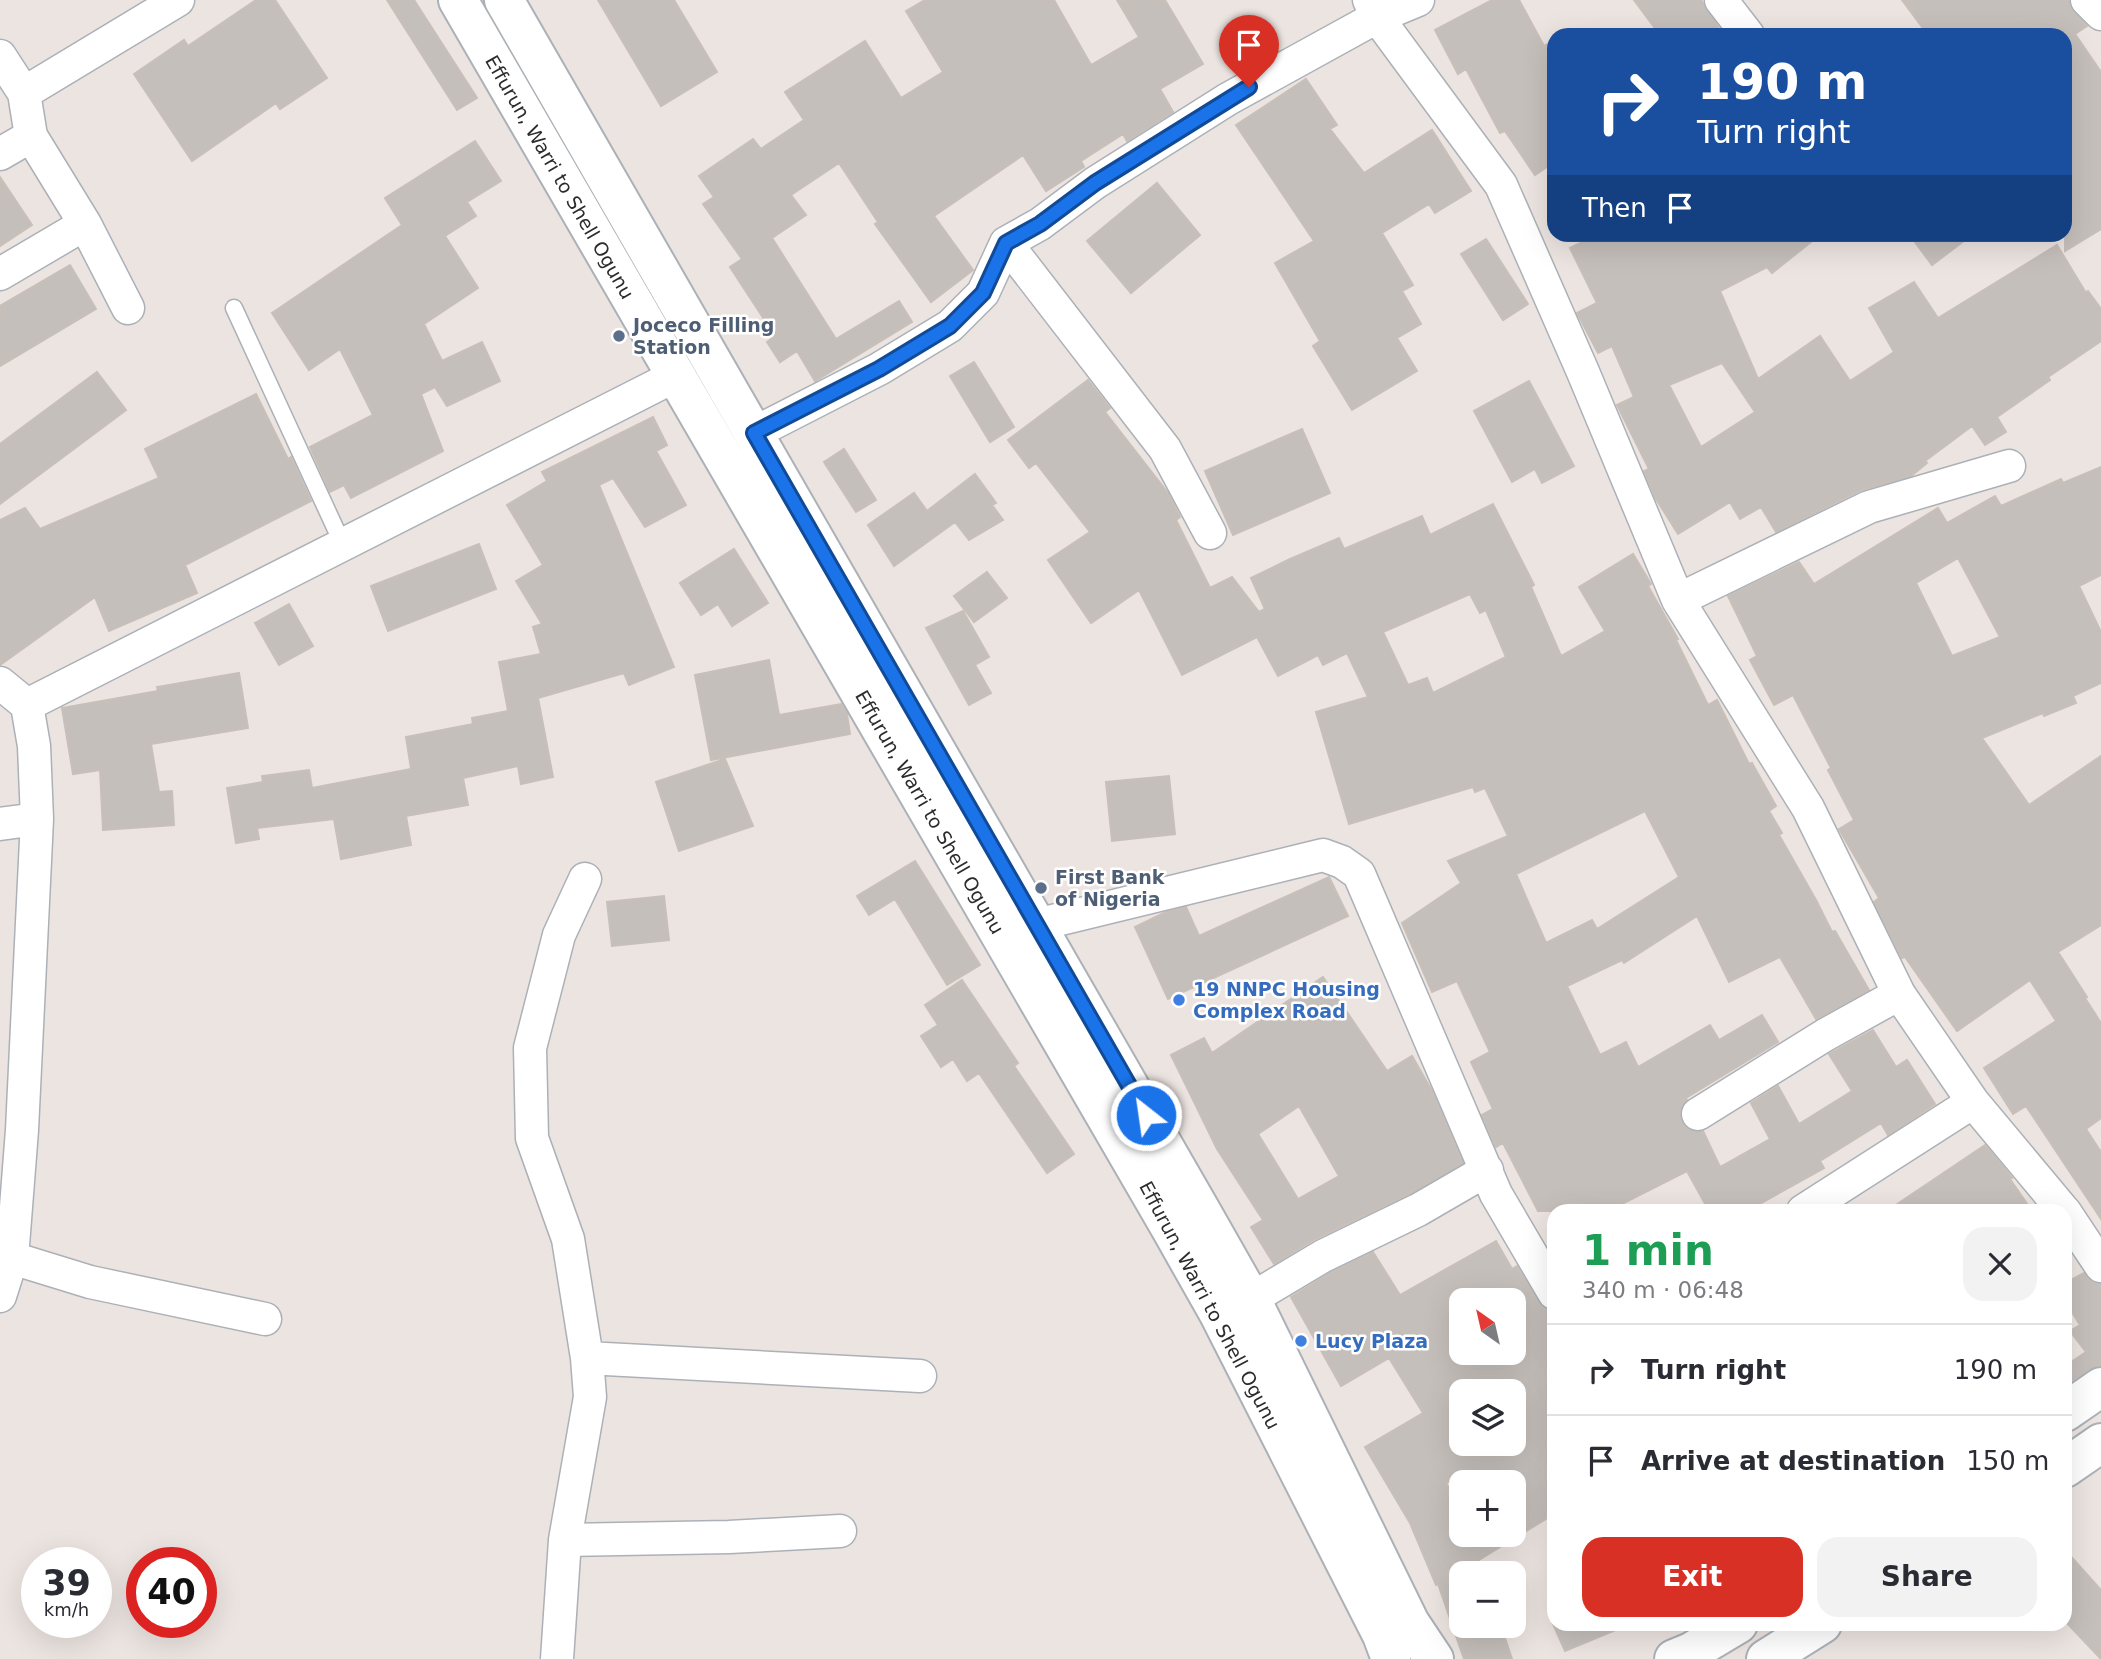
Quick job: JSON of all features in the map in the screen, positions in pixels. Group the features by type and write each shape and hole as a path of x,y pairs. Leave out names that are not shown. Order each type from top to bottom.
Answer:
{"street":[{"path":"24,93 178,0"},
{"name":"Effurun, Warri to Shell Ogunu","path":"458,0 1212,1302 1395,1639"},
{"name":"Effurun, Warri to Shell Ogunu","path":"504,0 1251,1299 1395,1639"},
{"path":"754,433 879,369 950,326 983,293 1006,243 1040,224 1095,183 1373,8 1418,0"},
{"path":"1721,0 1743,28"},
{"path":"2087,0 2101,14"},
{"path":"1373,8 1501,185 1678,600 1808,808 1899,994 1973,1101 2057,1204"},
{"path":"0,56 24,93 31,135 85,224 128,308"},
{"path":"0,154 31,135"},
{"path":"0,274 85,224"},
{"path":"1006,243 1165,449 1210,533"},
{"path":"27,705 675,376"},
{"path":"1678,600 1869,507 2009,466"},
{"path":"0,683 27,705 34,746 37,819 22,1130 12,1258 0,1296"},
{"path":"0,824 37,819"},
{"path":"1036,925 1323,855 1342,862 1359,874 1496,1194 1547,1281"},
{"path":"557,1659 565,1540 590,1397 587,1358 568,1239 532,1138 530,1048 559,935 585,879"},
{"path":"1698,1114 1825,1035 1899,994"},
{"path":"1814,1204 1973,1101"},
{"path":"1251,1299 1323,1256 1418,1210 1487,1170"},
{"path":"2072,1224 2101,1266"},
{"path":"12,1258 90,1282 265,1319"},
{"path":"587,1358 920,1376"},
{"path":"2072,1407 2101,1387"},
{"path":"2072,1463 2101,1443"},
{"path":"565,1540 729,1537 840,1531"},
{"path":"1674,1659 1726,1631"},
{"path":"1766,1659 1811,1631"},
{"path":"1395,1639 1434,1659"}],"lane":[{"path":"234,308 343,545"}],"building":[{"path":"256,0 275,0 327,78 280,109 276,103 192,161 134,74 184,40 188,46"},
{"path":"387,0 414,0 477,98 457,110"},
{"path":"598,0 674,0 717,72 661,106"},
{"path":"925,0 1054,0 1091,65 1139,37 1117,0 1165,0 1203,64 1160,89 1173,112 1127,141 1123,134 1081,161 1084,167 1046,191 1023,155 934,216 973,270 931,302 875,224 878,222 839,163 791,195 806,215 772,238 836,339 899,301 912,322 815,381 797,351 780,362 767,342 775,336 730,267 742,259 703,204 714,197 699,176 753,139 761,149 804,120 785,92 865,41 901,98 943,72 906,11"},
{"path":"1492,0 1519,0 1544,46 1547,44 1547,167 1535,175 1505,131 1500,133 1466,69 1458,74 1435,30"},
{"path":"1634,0 1701,0 1719,28 1655,28"},
{"path":"1902,0 2069,0 2074,12 2087,26 2075,34 2101,72 2101,229 2065,251 2065,242 2072,242 2072,28 1923,28"},
{"path":"1306,79 1337,125 1330,129 1364,173 1432,130 1471,191 1435,213 1429,204 1382,233 1413,285 1402,291 1421,324 1397,338 1417,371 1352,410 1313,346 1320,341 1275,263 1314,241 1236,125"},
{"path":"475,141 501,181 467,202 476,216 445,236 478,288 424,324 442,361 482,342 500,381 447,406 435,387 421,394 443,451 351,498 344,485 330,492 310,447 373,415 340,349 309,370 272,313 402,225 385,198"},
{"path":"0,177 32,225 0,246"},
{"path":"1157,183 1200,235 1131,293 1087,241"},
{"path":"1486,239 1528,304 1503,320 1461,254"},
{"path":"1582,242 1811,242 1772,273 1767,267 1720,291 1758,379 1820,336 1850,381 1894,352 1869,308 1914,282 1938,318 2057,245 2086,293 2088,291 2101,309 2101,341 2048,377 2050,380 1997,417 2006,432 1985,445 1972,426 1925,461 1927,463 1911,476 1861,490 1776,532 1761,507 1740,519 1730,502 1678,534 1656,499 1644,471 1649,469 1617,405 1634,397 1612,346 1598,353 1577,313 1597,303 1570,248","holes":["1722,363 1755,412 1701,447 1669,385"]},
{"path":"1915,242 1962,242 1932,265"},
{"path":"70,265 96,309 0,366 0,306"},
{"path":"974,362 1014,427 990,442 950,376"},
{"path":"97,372 126,410 0,504 0,444"},
{"path":"1088,380 1110,408 1105,412 1168,493 1180,517 1176,520 1210,588 1232,577 1259,612 1265,609 1251,578 1288,560 1339,538 1344,549 1422,516 1430,535 1493,504 1534,585 1531,587 1561,656 1605,631 1579,587 1633,554 1651,584 1648,586 1678,639 1676,640 1708,705 1717,700 1749,764 1752,763 1776,806 1769,811 1782,833 1779,835 1832,932 1835,931 1869,990 1816,1019 1780,957 1729,982 1697,916 1624,963 1622,960 1567,986 1600,1055 1626,1042 1638,1067 1710,1025 1719,1040 1762,1015 1778,1042 1686,1098 1682,1106 1680,1115 1683,1124 1690,1130 1703,1131 1720,1167 1770,1139 1751,1103 1778,1086 1799,1124 1852,1091 1829,1054 1873,1030 1896,1067 1907,1060 1935,1104 1888,1135 1881,1123 1820,1161 1824,1168 1760,1204 1705,1204 1687,1171 1622,1204 1547,1204 1547,1211 1538,1211 1503,1143 1496,1147 1482,1115 1493,1109 1471,1062 1490,1052 1457,981 1432,992 1402,923 1461,883 1448,861 1508,836 1485,788 1475,792 1473,787 1349,824 1316,712 1368,697 1347,653 1323,665 1318,655 1278,676 1257,637 1182,675 1139,590 1091,623 1048,560 1090,532 1036,463 1029,468 1008,440","holes":["1470,594 1480,613 1486,610 1506,657 1433,693 1427,678 1408,685 1383,632","1645,811 1679,877 1597,929 1592,920 1546,943 1516,874"]},
{"path":"1529,381 1574,466 1542,483 1535,469 1512,482 1474,411"},
{"path":"256,394 288,459 291,457 311,501 185,565 197,593 109,631 95,597 0,665 0,520 25,508 40,529 159,478 145,449"},
{"path":"653,417 667,445 656,451 686,505 645,527 613,478 599,485 674,667 629,685 624,673 538,698 553,777 521,784 518,766 463,778 468,805 406,816 411,845 341,859 334,819 257,828 259,839 236,843 227,788 263,782 262,776 309,770 312,788 411,769 406,737 473,724 472,718 508,711 499,662 541,654 533,627 542,624 516,581 543,565 507,505 547,481 542,472"},
{"path":"1302,429 1330,493 1233,535 1205,471"},
{"path":"844,449 876,500 856,512 824,462"},
{"path":"2101,467 2101,575 2079,586 2101,632 2101,683 2073,696 2076,703 2044,716 2043,713 1982,738 2029,805 2101,756 2101,925 2058,952 2101,1023 2101,1118 2086,1129 2101,1152 2101,1219 2026,1106 2013,1114 1984,1068 2056,1021 2030,980 1957,1031 1905,957 1902,958 1874,902 1879,898 1839,829 1854,820 1828,770 1831,768 1793,695 1774,705 1750,660 1757,656 1728,596 1799,562 1814,584 1938,508 1947,523 1995,496 2001,506 2061,479 2063,483","holes":["1958,558 2000,637 1952,656 1916,583"]},
{"path":"975,474 996,503 992,505 1003,520 969,540 955,522 894,566 868,525 914,493 927,511"},
{"path":"479,544 496,589 388,631 371,586"},
{"path":"734,549 768,603 732,626 718,604 701,615 680,583"},
{"path":"987,572 1007,598 974,622 954,596"},
{"path":"289,604 313,646 279,665 255,623"},
{"path":"963,611 989,657 975,665 991,693 969,705 926,628"},
{"path":"769,660 779,715 841,704 847,714 850,734 711,760 695,675"},
{"path":"239,673 248,728 151,744 159,792 172,791 174,825 103,830 100,770 73,774 62,708 158,691 157,687"},
{"path":"725,759 753,826 679,851 656,782"},
{"path":"1169,776 1175,834 1112,841 1106,782"},
{"path":"915,861 980,965 947,985 895,899 869,915 857,896"},
{"path":"1329,877 1348,916 1168,999 1135,927 1166,912 1186,907 1199,936"},
{"path":"664,896 669,940 612,946 607,902"},
{"path":"1323,977 1387,1071 1412,1056 1432,1091 1463,1163 1409,1194 1315,1239 1274,1264 1251,1227 1263,1220 1217,1149 1171,1055 1204,1038 1212,1053","holes":["1299,1106 1339,1176 1298,1199 1258,1134"]},
{"path":"962,980 1018,1063 1014,1066 1074,1154 1047,1173 979,1073 967,1081 953,1059 941,1067 921,1036 938,1025 925,1005"},
{"path":"1985,1145 2012,1178 2010,1179 2027,1204 1897,1204"},
{"path":"1496,1241 1512,1269 1517,1266 1539,1303 1547,1309 1547,1518 1526,1531 1526,1470 1449,1470 1449,1482 1446,1482 1449,1489 1449,1547 1500,1547 1479,1561 1449,1561 1449,1616 1438,1584 1436,1585 1410,1523 1365,1447 1423,1413 1389,1358 1341,1386 1291,1297 1332,1272 1373,1252 1400,1295"},
{"path":"2084,1273 2092,1282 2101,1284 2101,1365 2072,1380 2072,1361 2086,1352 2072,1334 2072,1330 2080,1325 2072,1312 2072,1279"},
{"path":"2072,1558 2101,1590 2101,1659 2072,1628"},
{"path":"1556,1631 1613,1631 1565,1651"},
{"path":"1457,1638 1505,1638 1512,1659 1464,1659"}],"place":[{"name":"Joceco Filling Station","path":"619,336"},
{"name":"First Bank of Nigeria","path":"1041,888"},
{"name":"19 NNPC Housing Complex Road","path":"1179,1000"},
{"name":"Lucy Plaza","path":"1301,1341"}],"route":[{"path":"1146,1115 754,433 879,369 950,326 983,293 1006,243 1040,224 1095,183 1249,87"}]}
